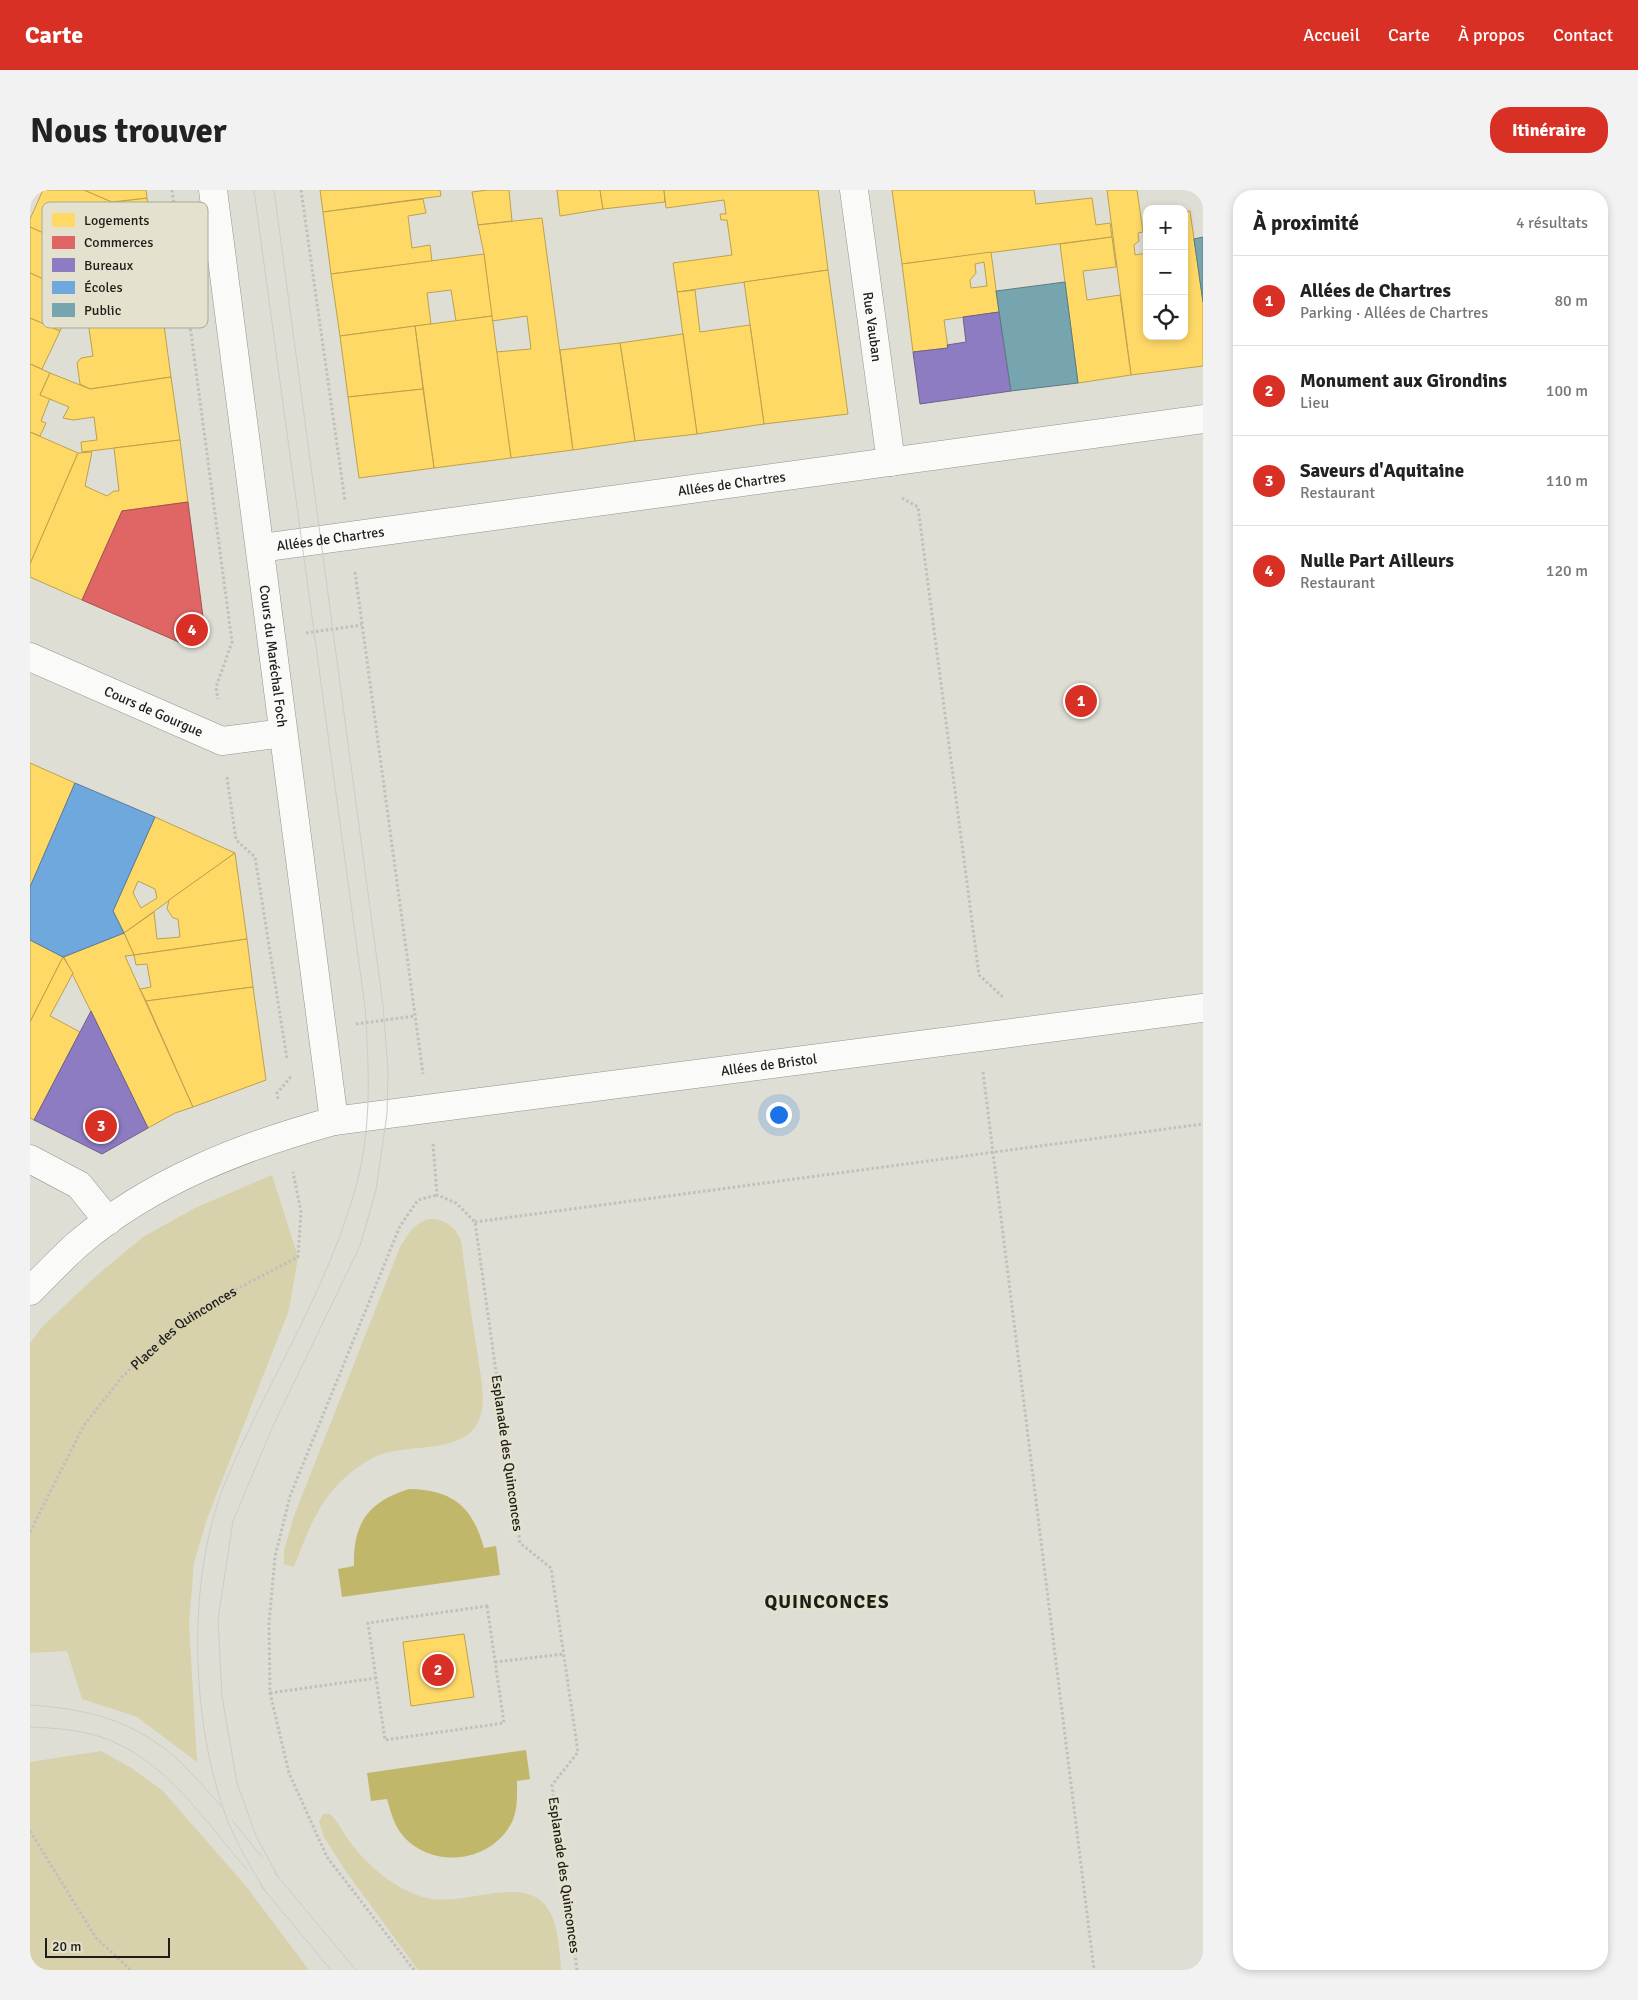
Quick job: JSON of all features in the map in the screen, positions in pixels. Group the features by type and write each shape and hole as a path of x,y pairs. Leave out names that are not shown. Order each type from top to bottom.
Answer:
{"street":[{"name":"Cours du Maréchal Foch","path":"213,190 261,548 282,733 334,1121"},
{"name":"Rue Vauban","path":"854,190 891,462"},
{"name":"Allées de Chartres","path":"261,548 1203,419"},
{"name":"Cours de Gourgue","path":"30,657 222,741 282,733"},
{"name":"Allées de Bristol","path":"334,1121 426,1096 1016,1032 1203,1008"},
{"path":"30,1291 78,1244 108,1221 174,1180 228,1155 285,1134 334,1121"},
{"path":"30,1159 79,1184 108,1221"}],"path":[{"path":"302,190 345,505"},
{"path":"190,328 232,642 216,686 218,706"},
{"path":"901,497 918,507 979,975 1012,1005 1016,1032"},
{"path":"353,563 426,1096 437,1195"},
{"path":"296,634 362,625"},
{"path":"227,775 236,840 255,857 287,1060"},
{"path":"350,1025 415,1016"},
{"path":"983,1068 1094,1970"},
{"path":"285,1134 277,1093 290,1078 288,1069"},
{"path":"414,1970 327,1857 289,1773 270,1693 269,1623 275,1557 290,1496 400,1226 418,1200 437,1195 456,1203 475,1222 1203,1124"},
{"name":"Place des Quinconces","path":"30,1532 84,1425 122,1377 180,1323 298,1257 301,1212 285,1134"},
{"name":"Esplanade des Quinconces","path":"475,1222 520,1543 551,1568 578,1752 552,1785 578,1970"},
{"path":"487,1606 504,1724 385,1740 376,1678 368,1624 487,1606"},
{"path":"495,1662 564,1654"},
{"path":"270,1693 376,1678"},
{"path":"30,1831 96,1938 131,1970"}],"shaded area":[{"path":"272,1175 298,1257 289,1310 208,1516 194,1562 189,1623 197,1762 137,1717 82,1699 67,1651 30,1653 30,1343 43,1326 96,1276 143,1237 195,1208"},
{"path":"429,1219 440,1220 448,1224 461,1240 482,1382 481,1414 474,1428 463,1438 449,1443 383,1454 369,1460 354,1470 330,1493 321,1506 294,1567 284,1564 284,1551 294,1516 400,1247 415,1226"},
{"path":"409,1489 424,1490 449,1497 467,1511 479,1533 484,1548 496,1546 500,1575 342,1597 338,1569 354,1566 356,1538 366,1516 383,1500"},
{"path":"526,1750 530,1779 517,1781 516,1807 512,1822 503,1835 491,1846 477,1853 462,1857 446,1857 431,1854 416,1847 404,1837 398,1828 387,1799 371,1801 367,1773"},
{"path":"101,1751 130,1767 162,1790 245,1885 309,1970 30,1970 30,1762"},
{"path":"323,1814 330,1814 333,1817 350,1842 373,1868 392,1882 412,1893 441,1900 519,1892 535,1897 548,1908 556,1928 561,1970 418,1970 347,1873 324,1837 319,1822"}],"building: Logements":[{"path":"43,190 84,190 112,202 42,202 42,232 30,227 30,219"},
{"path":"84,190 146,190 147,198 112,202"},
{"path":"320,190 440,190 441,196 323,212"},
{"path":"509,190 512,221 478,225 472,192"},
{"path":"557,190 600,190 603,209 560,216"},
{"path":"600,190 664,190 665,202 603,209"},
{"path":"664,190 818,190 828,270 677,292 673,263 732,255 727,220 721,220 720,214 726,214 724,200 666,208"},
{"path":"892,190 1034,190 1036,204 1092,198 1096,225 1110,223 1112,237 902,264"},
{"path":"1107,190 1137,190 1143,232 1138,233 1139,241 1134,245 1135,255 1143,254 1143,340 1188,340 1188,211 1190,211 1203,302 1203,366 1131,375"},
{"path":"147,198 148,202 112,202"},
{"path":"423,199 426,213 408,216 412,248 430,245 432,261 331,274 323,212"},
{"path":"542,218 573,450 511,458 496,352 531,349 527,316 492,321 484,254 478,225"},
{"path":"30,227 42,232 42,278 30,273"},
{"path":"1112,237 1116,267 1083,271 1087,300 1120,295 1131,375 1078,383 1060,244"},
{"path":"991,252 999,312 944,320 948,348 913,352 902,264","holes":["984,262 987,286 971,288 970,280 976,273 975,264"]},
{"path":"484,254 492,316 456,321 451,290 427,293 431,324 340,336 331,274"},
{"path":"828,270 848,414 764,424 744,282"},
{"path":"30,273 42,278 42,323 30,318"},
{"path":"695,290 700,332 750,325 764,424 697,434 677,292"},
{"path":"492,316 511,458 434,468 415,326"},
{"path":"30,318 42,323 42,328 53,328 60,331 42,369 30,364"},
{"path":"415,326 423,389 348,397 340,336"},
{"path":"89,328 164,328 171,377 90,389 80,384 77,363 81,358 93,356"},
{"path":"683,334 697,434 635,441 620,343"},
{"path":"620,343 635,441 573,450 560,350"},
{"path":"30,364 50,373 40,395 50,398 41,421 46,423 40,436 30,432"},
{"path":"50,373 90,389 171,377 180,440 82,452 81,442 97,440 94,417 73,420 63,418 69,407 40,395"},
{"path":"423,389 434,468 359,478 348,397"},
{"path":"30,432 78,453 30,564"},
{"path":"180,440 188,502 122,511 82,600 30,577 30,564 78,453 92,452 85,486 107,496 114,491 119,491 114,448"},
{"path":"30,763 75,783 30,887"},
{"path":"155,817 235,853 124,933 113,911","holes":["138,881 155,889 157,898 141,908 133,893"]},
{"path":"235,853 247,939 134,955 124,933 154,912 157,939 180,937 178,919 173,918 167,909 169,900"},
{"path":"124,933 134,955 125,956 193,1107 175,1113 148,1128 64,957"},
{"path":"247,939 253,987 146,1001 140,989 151,987 147,964 136,965 134,955"},
{"path":"30,940 63,957 30,1022"},
{"path":"63,957 73,973 50,1016 80,1032 34,1120 30,1118 30,1022"},
{"path":"253,987 266,1080 193,1107 146,1001"},
{"path":"464,1634 474,1697 411,1706 403,1642"}],"building: Commerces":[{"path":"188,502 205,632 188,646 82,600 122,511"}],"building: Bureaux":[{"path":"999,312 1011,391 920,404 913,352 948,348 947,345 966,342 963,317"},
{"path":"91,1011 148,1128 102,1154 34,1120"}],"building: Écoles":[{"path":"75,783 155,817 113,911 124,933 63,957 30,940 30,887"}],"building: Public":[{"path":"1203,237 1203,302 1194,239"},
{"path":"1065,282 1078,383 1011,391 996,291"}],"tram line":[{"path":"254,190 365,1007 368,1051 367,1117 362,1161 357,1183 331,1259 315,1296 243,1441 227,1478 214,1515 205,1556 199,1599 199,1686 204,1729 212,1770 223,1808 232,1830 265,1891"},
{"path":"274,190 383,1005 388,1070 387,1114 376,1190 360,1246 273,1426 233,1521 218,1619 222,1696 237,1783 256,1836 279,1878"},
{"path":"30,1705 82,1712 115,1721 131,1728 169,1752 221,1806"},
{"path":"30,1727 90,1734 130,1750 168,1779 185,1796 248,1871"},
{"path":"232,1820 262,1857"},
{"path":"274,1872 356,1970"},
{"path":"261,1886 331,1970"}],"place":[{"name":"Nulle Part Ailleurs","path":"192,630"},
{"name":"Allées de Chartres","path":"1081,701"},
{"name":"Saveurs d'Aquitaine","path":"101,1126"},
{"name":"Monument aux Girondins","path":"438,1670"}],"district":[{"name":"QUINCONCES","path":"827,1602"}]}
